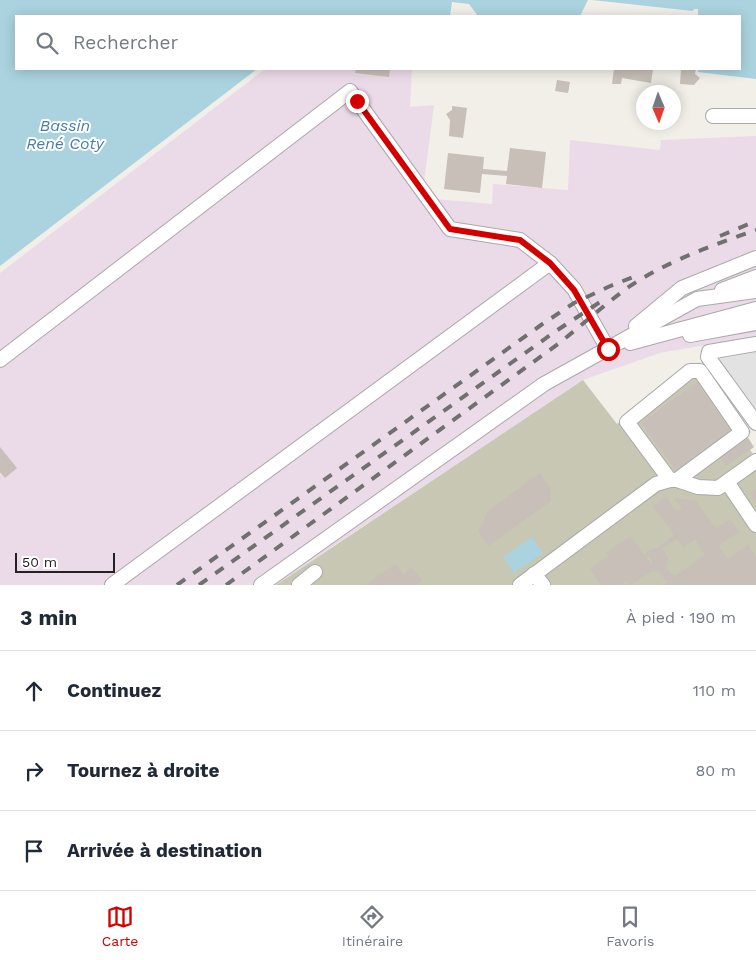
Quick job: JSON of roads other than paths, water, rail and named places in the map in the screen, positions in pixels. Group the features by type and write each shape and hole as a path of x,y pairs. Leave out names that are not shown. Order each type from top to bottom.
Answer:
{"street":[{"path":"0,360 350,91 450,229 520,240 550,263 574,290 608,349"},
{"path":"713,116 756,116"},
{"path":"608,349 682,288 756,258"},
{"path":"112,585 550,263"},
{"path":"261,585 544,384 697,299 756,277"},
{"path":"697,299 756,291"},
{"path":"608,349 756,308"},
{"path":"608,349 756,323"},
{"path":"756,344 709,352 708,357 756,423"},
{"path":"520,585 538,580 656,484 674,480 742,432 700,371 690,371 627,422 674,480 698,487 718,488 756,461"},
{"path":"727,482 756,524"},
{"path":"299,585 315,572"}],"water":[{"name":"Bassin René Coty","path":"0,0 588,0 580,15 477,15 469,4 452,2 450,15 15,15 15,70 256,70 0,266"},
{"path":"592,0 756,0 756,79 698,72 698,70 741,70 741,15 698,15 698,9 693,11"},
{"path":"532,537 543,553 514,573 503,557"}],"railway":[{"path":"720,236 756,221"},
{"path":"226,585 558,344 630,286 675,261 756,230"},
{"path":"177,585 541,325 574,303 638,275"},
{"path":"199,585 556,331 600,302"}]}
